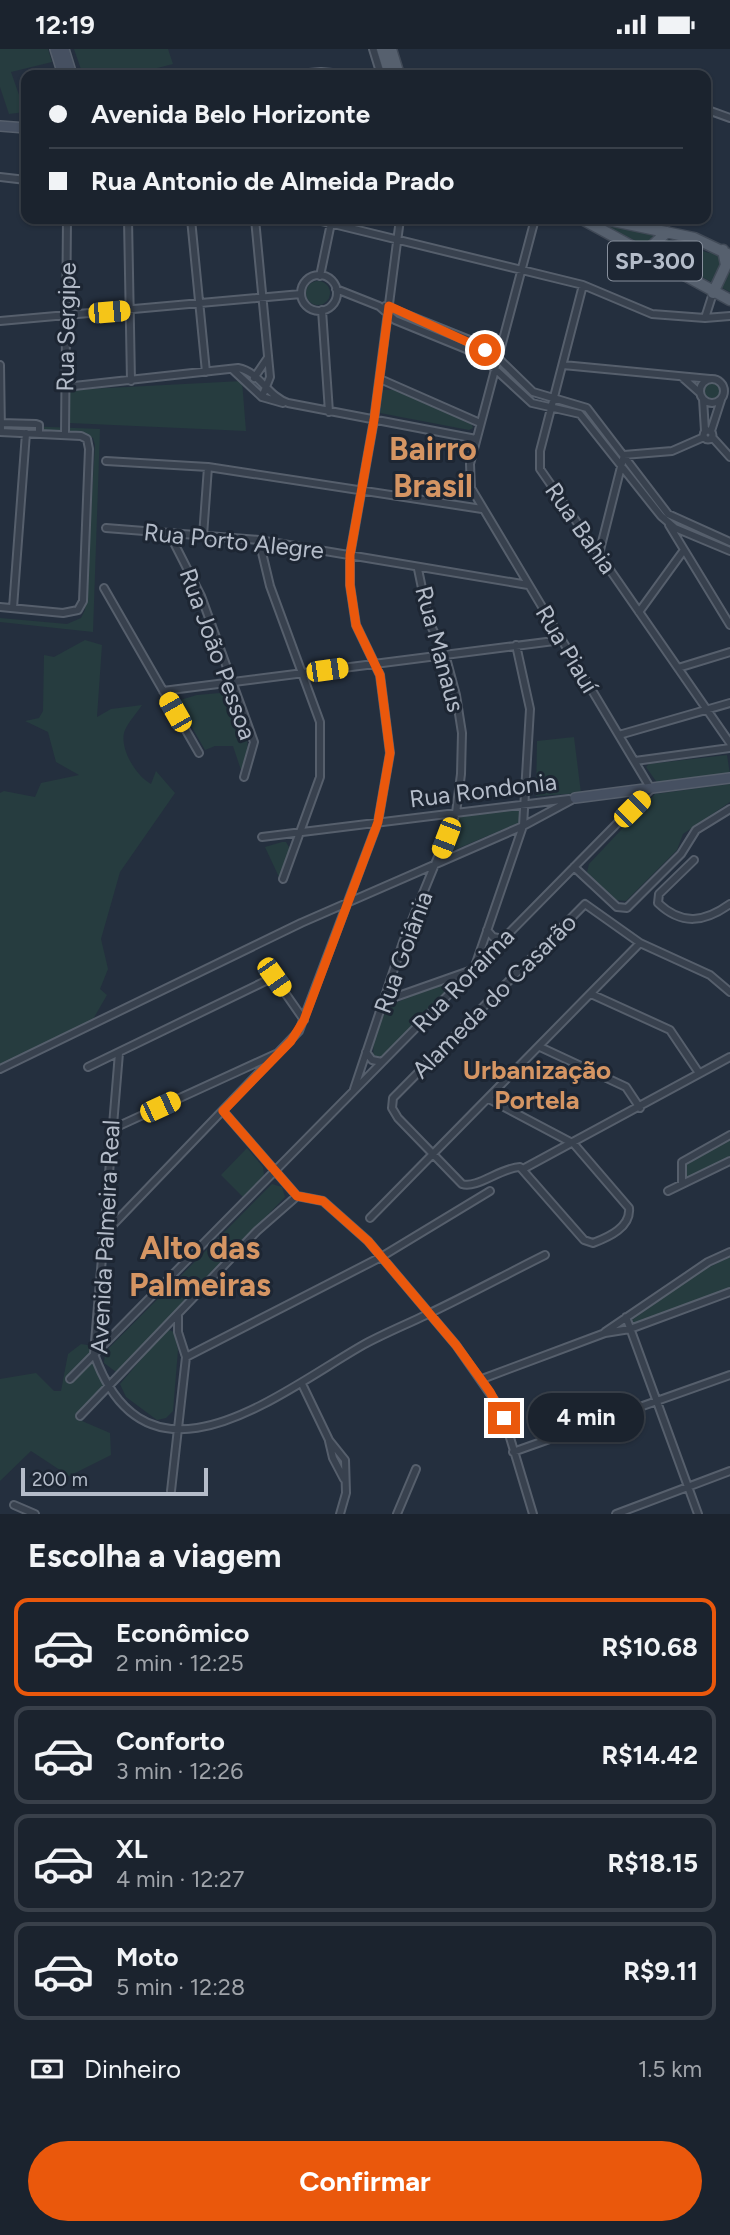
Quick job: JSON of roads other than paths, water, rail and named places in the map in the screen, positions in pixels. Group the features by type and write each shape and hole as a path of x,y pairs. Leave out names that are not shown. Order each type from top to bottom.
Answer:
{"main road":[{"path":"382,49 388,70"},
{"path":"391,49 398,70"},
{"name":"SP-300","path":"591,224 730,300"},
{"name":"SP-300","path":"628,224 707,242 726,252"},
{"path":"655,261 653,245 667,232"},
{"path":"713,293 726,262 726,252"},
{"path":"695,283 720,276"}],"street":[{"path":"55,49 61,70"},
{"path":"64,49 70,70"},
{"path":"373,49 379,70"},
{"path":"711,111 730,118"},
{"path":"0,126 21,128"},
{"path":"0,177 21,179"},
{"name":"Rua Sergipe","path":"65,435 67,224"},
{"path":"128,224 131,381"},
{"path":"191,224 205,372"},
{"path":"255,224 270,377 262,397"},
{"path":"320,275 331,224"},
{"path":"335,224 583,285 652,313 705,318 730,316"},
{"path":"104,1234 283,1051 304,1020 378,822 390,753 380,675 356,625 350,585 350,555 374,420 400,224"},
{"name":"Rua Piauí","path":"534,224 470,464 471,488 651,789"},
{"path":"336,289 334,303 322,310 307,306 301,294 306,281 320,275 329,279 336,289 379,306 388,314 471,351 497,370 532,403 580,414 666,521 730,625"},
{"name":"Rua Bahia","path":"583,285 539,457 540,469 730,746"},
{"path":"705,318 713,293"},
{"path":"0,321 301,294"},
{"path":"379,306 389,306 472,341 499,359 527,388 543,397 587,408 663,509 685,523 730,542"},
{"path":"322,310 329,412"},
{"path":"250,384 267,359"},
{"path":"0,365 1,432 82,436 87,439 89,449 83,601 78,610 71,613 0,607"},
{"path":"563,365 730,380"},
{"path":"65,387 262,366"},
{"path":"232,369 262,397 274,403 288,403 476,439"},
{"path":"245,369 275,397 288,403"},
{"path":"680,376 712,403 730,389"},
{"path":"380,379 480,422"},
{"path":"624,455 672,451 708,434 722,397 723,385 713,379"},
{"path":"713,379 703,384 702,396 708,434 730,457"},
{"path":"492,387 508,383"},
{"path":"1,423 36,424 39,425 39,433"},
{"path":"13,608 26,433"},
{"path":"599,554 624,455"},
{"path":"106,461 208,467 362,488 482,509"},
{"path":"203,536 208,467"},
{"path":"666,521 682,531 730,551"},
{"path":"639,612 682,547 685,523"},
{"name":"Rua Porto Alegre","path":"106,528 259,540 528,586"},
{"name":"Rua João Pessoa","path":"169,533 201,596 254,742 244,777"},
{"path":"259,540 270,586 320,722 320,777 284,879"},
{"name":"Rua Manaus","path":"418,569 429,622 445,655 462,733 456,813"},
{"path":"104,588 199,753"},
{"path":"163,691 232,680 562,640"},
{"path":"384,1001 473,969 523,826 526,804 530,709 516,645"},
{"path":"678,668 730,652"},
{"path":"619,735 730,703"},
{"path":"635,761 730,746"},
{"name":"Rua Rondonia","path":"261,837 730,778"},
{"name":"Rua Roraima","path":"70,1379 651,789"},
{"path":"626,792 632,809"},
{"path":"0,1069 301,923 523,826 575,798"},
{"path":"574,867 617,907 627,908 681,854 688,838 696,830 730,809"},
{"name":"Rua Goiânia","path":"354,1091 403,942 456,813"},
{"path":"694,860 659,894 658,903 687,920 696,921 710,918 730,904"},
{"name":"Alameda do Casarão","path":"432,1154 398,1118 392,1108 393,1098 585,904 640,943 700,969 730,992"},
{"path":"487,930 493,937 503,939"},
{"path":"370,1218 640,943"},
{"path":"88,1067 274,977 304,1020"},
{"path":"591,994 670,1030 699,1073"},
{"path":"540,1047 626,1087 640,1108"},
{"path":"110,1130 283,1051"},
{"path":"366,1052 372,1059 382,1062"},
{"name":"Avenida Palmeira Real","path":"119,1053 110,1130 94,1355 109,1387 120,1402 139,1417 179,1430 209,1427 302,1384 363,1345 545,1255"},
{"path":"432,1154 452,1177 469,1187 499,1171 523,1169 730,1057"},
{"path":"362,1065 372,1072"},
{"path":"489,1099 573,1144 629,1207 630,1215 625,1224 605,1238 593,1243 584,1240 523,1169"},
{"path":"223,1111 297,1196 316,1198 328,1204 381,1257 482,1380 502,1411 533,1514"},
{"path":"682,1184 682,1162 730,1135"},
{"path":"668,1191 730,1161"},
{"path":"186,1357 381,1257 490,1191"},
{"path":"80,1416 257,1231 297,1196"},
{"path":"605,1333 708,1262 730,1252"},
{"path":"482,1380 605,1333 630,1329 730,1292"},
{"path":"171,1491 186,1357 178,1332 178,1316"},
{"path":"626,1317 698,1514"},
{"path":"513,1452 730,1375"},
{"path":"302,1384 344,1479"},
{"path":"329,1440 342,1453 346,1493 341,1511 334,1514"},
{"path":"397,1514 416,1469"},
{"path":"616,1514 730,1471"},
{"path":"14,1505 35,1514"}],"district":[{"name":"Bairro Brasil","path":"433,468"},
{"name":"Urbanização Portela","path":"537,1084"},
{"name":"Alto das Palmeiras","path":"200,1266"}]}
